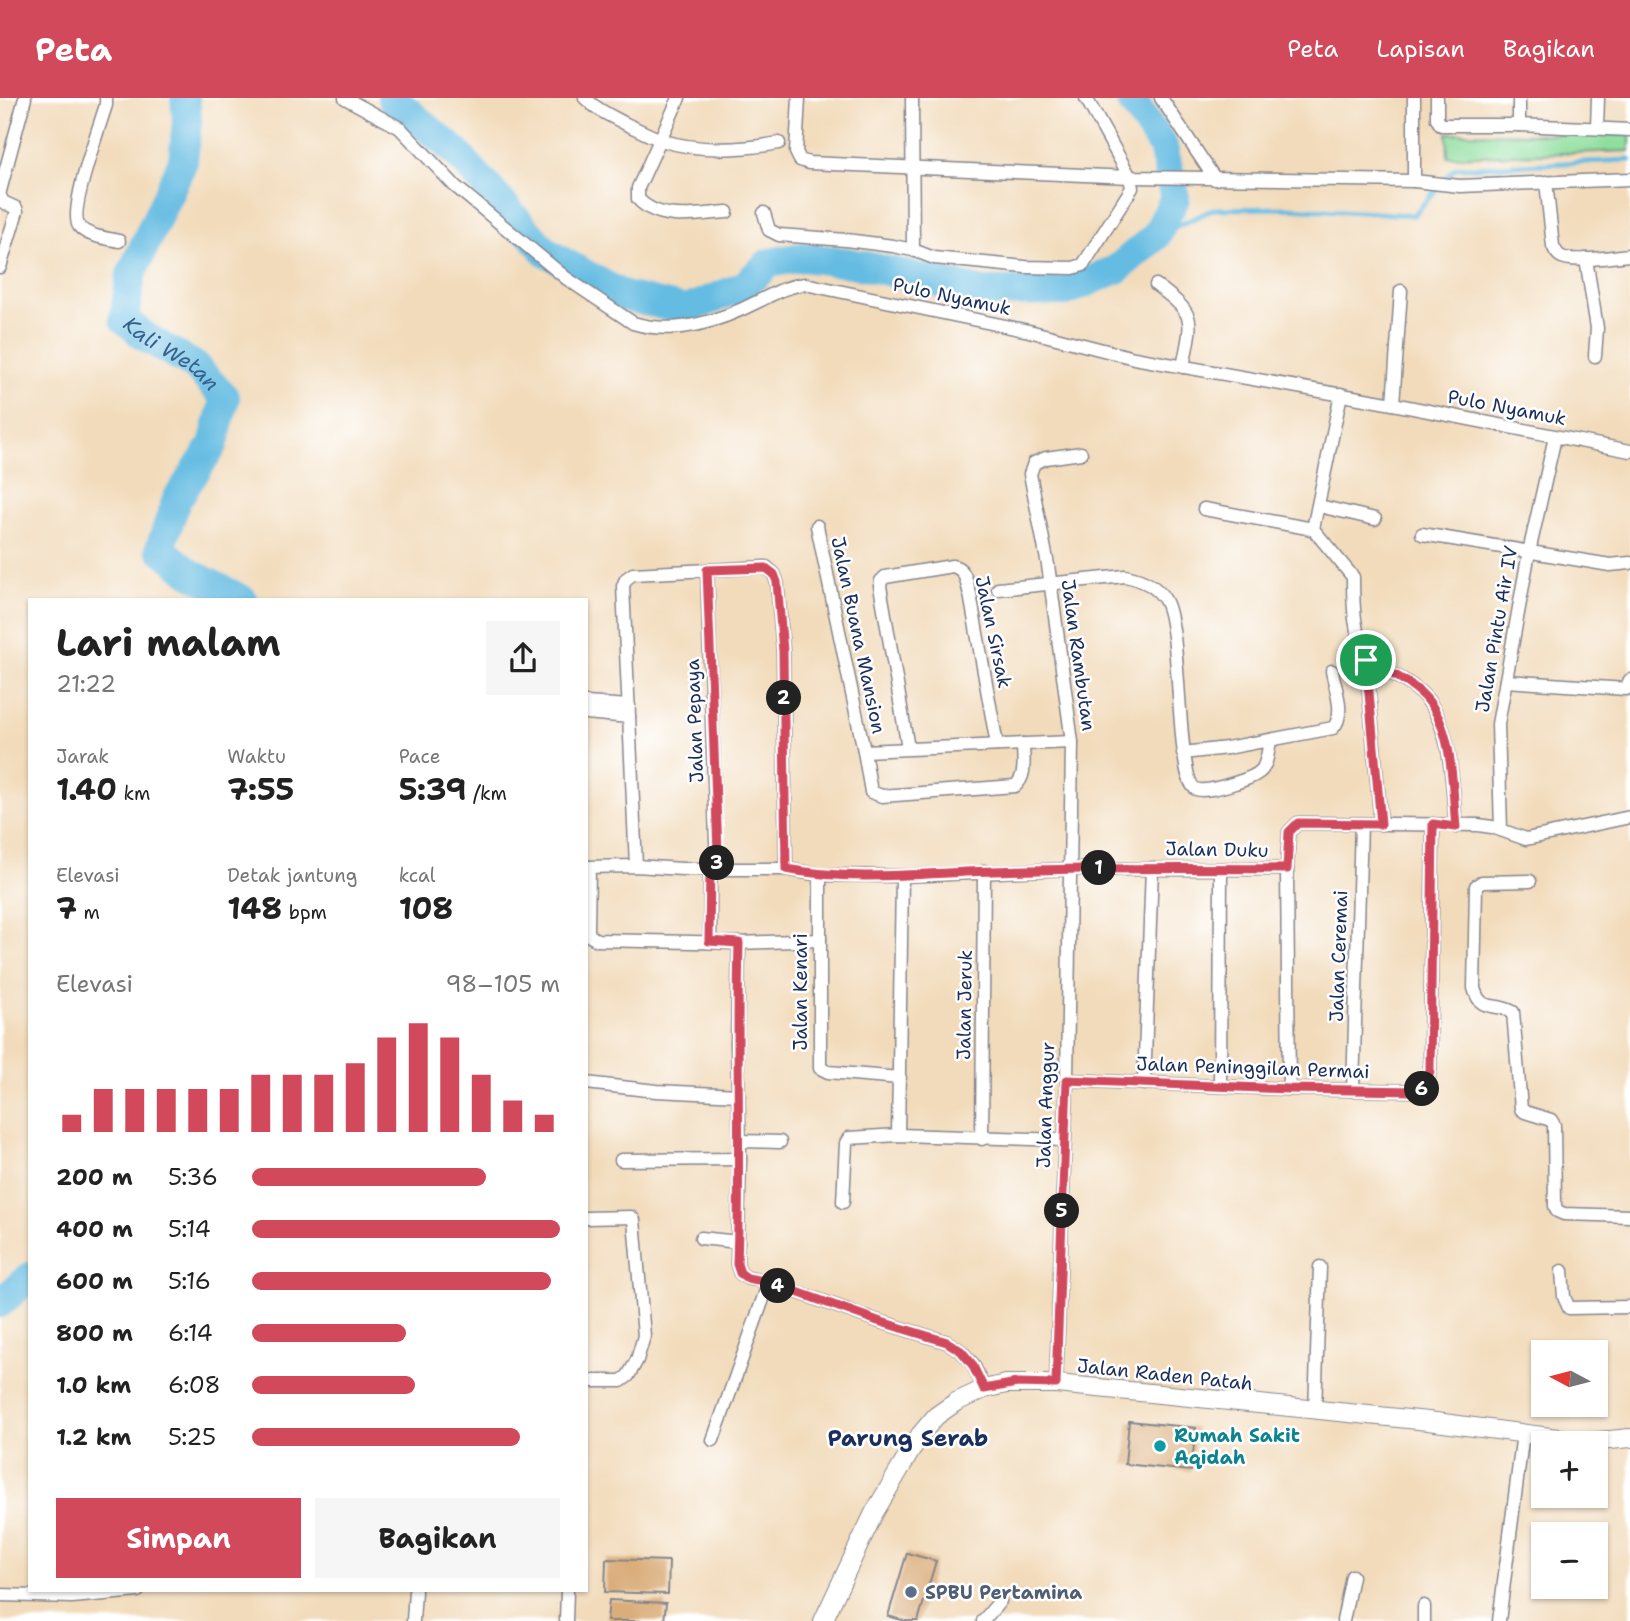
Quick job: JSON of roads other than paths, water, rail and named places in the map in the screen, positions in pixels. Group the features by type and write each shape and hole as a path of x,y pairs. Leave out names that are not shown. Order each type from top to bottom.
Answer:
{"main road":[{"name":"Jalan Raden Patah","path":"823,1621 874,1513 920,1435 936,1416 956,1402 984,1389 1017,1383 1056,1384 1428,1421 1590,1442 1630,1438"}],"street":[{"path":"0,191 25,98"},
{"path":"106,98 78,195 76,216 79,226 85,231 120,241"},
{"name":"Pulo Nyamuk","path":"345,98 400,128 455,186 566,278 633,323 661,329 682,329 723,316 785,287 805,284 1052,337 1133,358 1341,394 1630,451"},
{"path":"585,98 597,109 660,139 694,146 739,148 779,143"},
{"path":"679,98 638,188 638,200 651,210 670,215 727,212"},
{"path":"912,98 913,250"},
{"path":"764,212 767,225 774,234 846,240 913,250 934,258 1025,267 1077,267 1087,261 1130,193 1130,177 1086,98"},
{"path":"1161,98 1214,179"},
{"path":"1414,98 1414,181"},
{"path":"1437,98 1439,124 1451,127 1519,125 1630,130"},
{"path":"1519,98 1519,125"},
{"path":"1597,127 1598,98"},
{"path":"799,99 796,152 803,163 1130,177 1414,181 1460,186 1630,178"},
{"path":"1546,182 1553,246 1557,254 1562,257 1586,259 1630,255"},
{"path":"0,197 3,202 18,211 0,267"},
{"path":"1586,259 1597,328 1595,356"},
{"path":"1156,285 1186,310 1190,329 1183,367"},
{"path":"1393,404 1401,292"},
{"path":"1028,337 1046,341 1052,337"},
{"path":"1313,529 1341,394"},
{"name":"Jalan Pintu Air IV","path":"1497,829 1498,724 1529,552 1555,437"},
{"name":"Jalan Rambutan","path":"1070,869 1072,742 1048,565 1030,474 1034,463 1046,458 1081,453"},
{"path":"1319,506 1375,519"},
{"path":"1204,509 1313,529 1353,577 1353,613 1358,639 1365,655 1381,824"},
{"name":"Jalan Buana Mansion","path":"817,526 864,751 870,792 882,796 1015,786 1021,781 1023,774 1023,744"},
{"path":"1422,534 1610,565 1630,563"},
{"name":"Jalan Sirsak","path":"908,748 880,581 885,577 952,566 962,570 970,594 997,745"},
{"path":"636,866 623,586 626,579 633,574 766,568 774,574 783,651 786,869"},
{"name":"Jalan Pepaya","path":"707,570 713,869"},
{"path":"998,589 1125,576 1140,579 1153,586 1164,599 1170,613 1189,782 1195,788 1203,790 1259,774 1265,768 1270,741"},
{"path":"1365,655 1413,687 1426,698 1438,716 1449,754 1456,827"},
{"path":"1184,754 1333,728 1339,722 1340,712 1332,671"},
{"path":"1506,681 1626,689 1630,680"},
{"path":"588,703 629,711"},
{"path":"588,713 629,711"},
{"name":"Jalan Buana Mansion","path":"864,751 1072,742"},
{"name":"Jalan Duku","path":"1070,869 1287,869 1289,832 1298,823 1433,824 1497,829 1526,839 1630,817"},
{"name":"Jalan Ceremai","path":"1353,1090 1361,824"},
{"name":"Jalan Peninggilan Permai","path":"1067,1080 1289,1089 1417,1091 1426,1087 1429,1080 1433,824"},
{"path":"820,940 739,943 593,939 588,931 588,867 786,869 820,876 902,876 1070,869"},
{"path":"1144,1084 1152,868"},
{"path":"709,941 713,869"},
{"name":"Jalan Anggur","path":"1056,1384 1067,1080 1070,869"},
{"path":"1220,1085 1221,869"},
{"path":"1287,869 1289,1089"},
{"name":"Jalan Jeruk","path":"982,1139 984,871"},
{"name":"Jalan Kenari","path":"820,876 820,1068 828,1072 900,1077"},
{"path":"898,1136 902,876"},
{"path":"1530,881 1482,882 1476,886 1474,988 1477,1000 1482,1005 1507,1008 1513,1012 1521,1109 1551,1120 1554,1125 1557,1211 1564,1214 1630,1216"},
{"path":"739,943 737,1044 740,1159 737,1264 740,1273 747,1278 769,1282 878,1321 947,1342 961,1351 972,1364 984,1389"},
{"path":"588,1083 656,1091 739,1095"},
{"path":"843,1202 846,1143 849,1139 898,1136 1064,1140"},
{"path":"740,1141 780,1142"},
{"path":"621,1160 740,1159"},
{"path":"588,1218 623,1215 634,1220 644,1336 637,1360 628,1376 621,1381 588,1381"},
{"path":"701,1238 738,1242"},
{"path":"1315,1411 1320,1267"},
{"path":"1562,1271 1564,1297 1569,1308 1630,1307"},
{"path":"713,1440 769,1282"},
{"path":"1499,1621 1523,1433"},
{"path":"1343,1621 1352,1576"},
{"path":"0,1595 94,1596 129,1592"},
{"path":"413,1621 415,1592"},
{"path":"565,1621 567,1592"},
{"path":"983,1621 1000,1601"},
{"path":"1424,1606 1424,1621"}],"waterway":[{"name":"Kali Wetan","path":"185,98 187,121 183,161 131,275 124,319 144,336 195,366 225,398 213,445 177,499 160,548 190,573 239,598"},
{"path":"392,98 456,152 546,252 624,296 686,310 744,286 769,263 802,257 851,263 984,292 1066,291 1117,269 1156,236 1175,198 1163,147 1130,98"},
{"path":"1156,236 1214,209 1287,208 1414,215 1455,168 1630,160"},
{"name":"Kali Wetan","path":"0,1303 28,1279"}],"place":[{"name":"Rumah Sakit Aqidah","path":"1160,1446"},
{"name":"SPBU Pertamina","path":"911,1592"}],"district":[{"name":"Parung Serab","path":"908,1438"}]}
